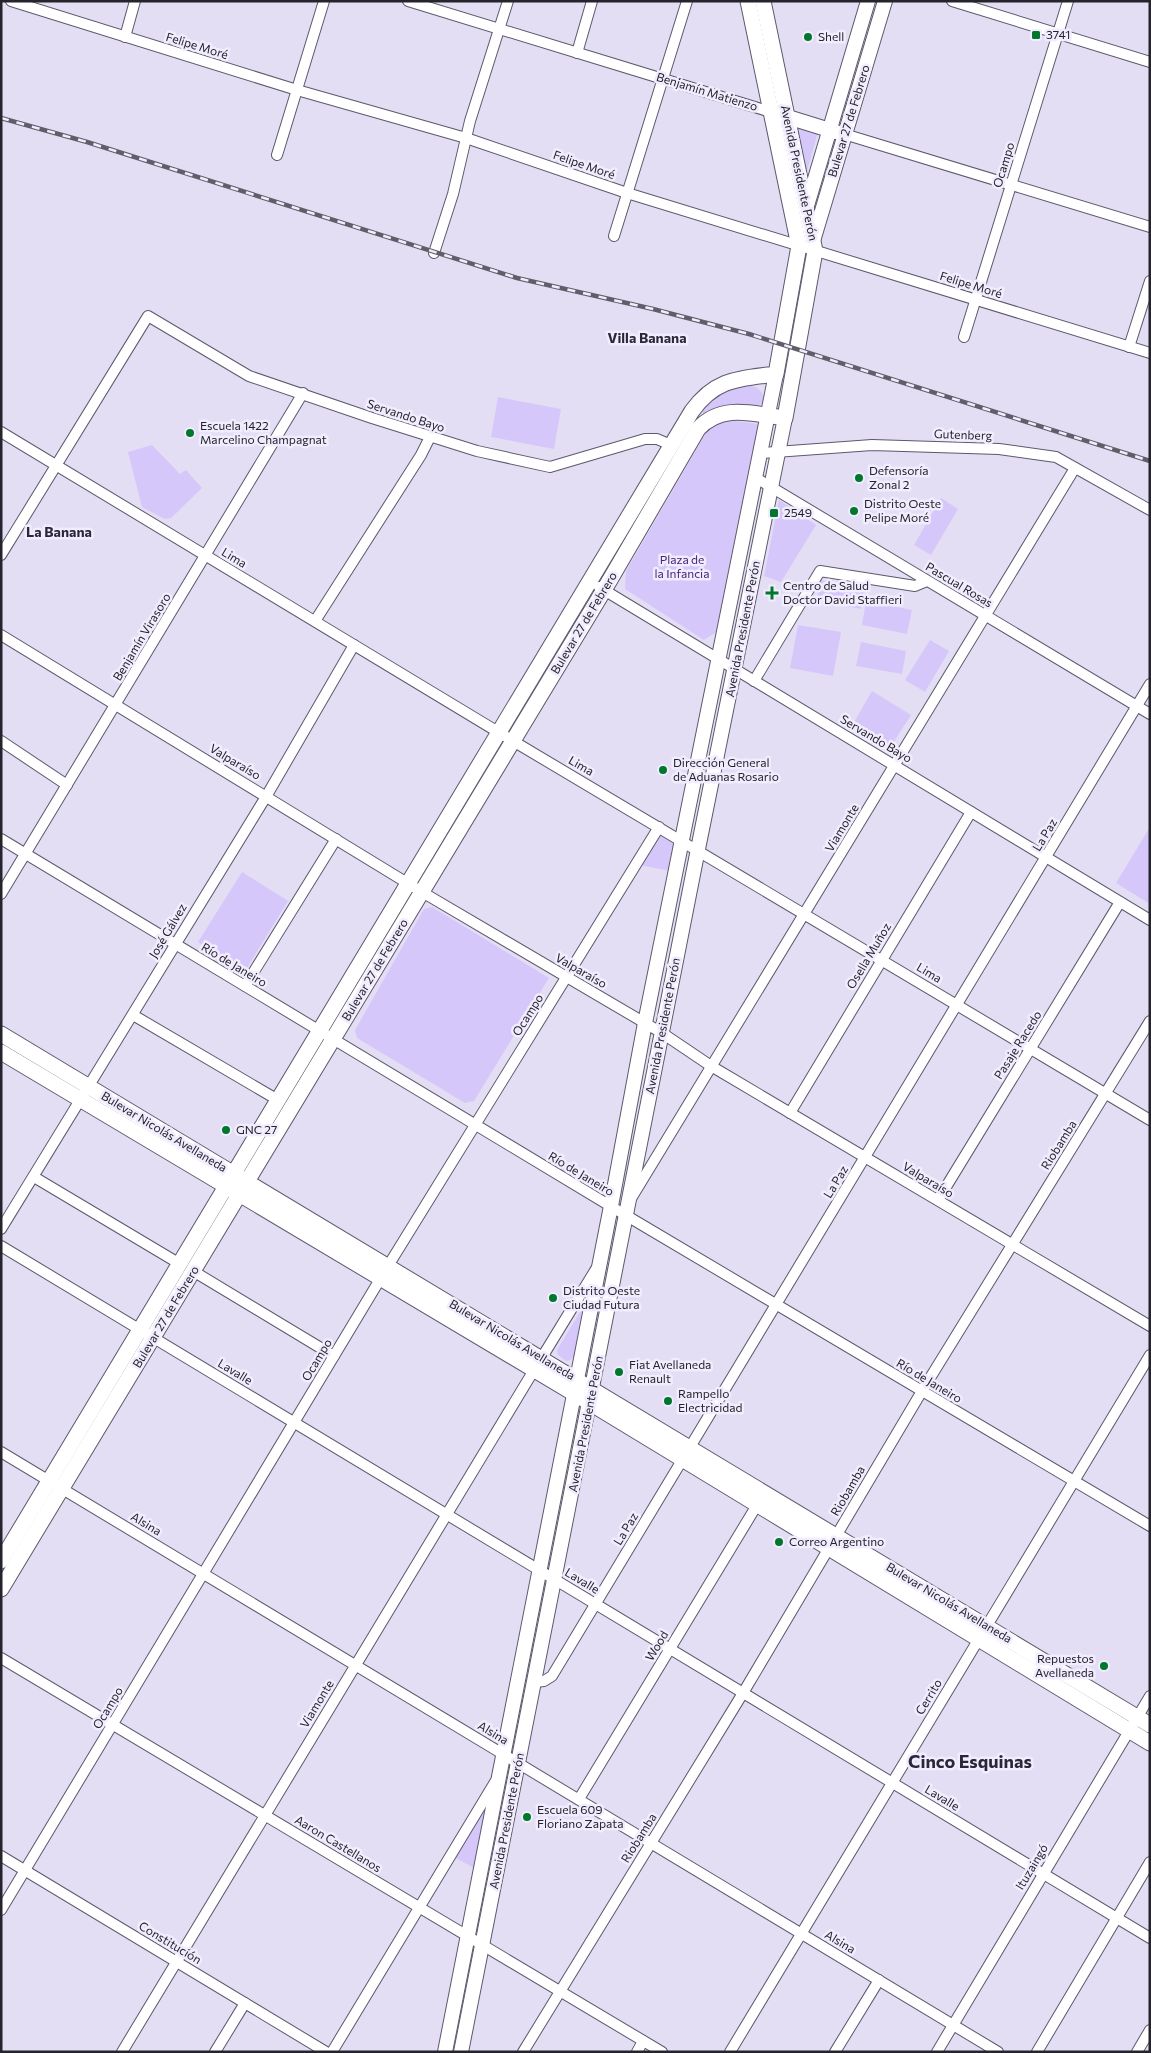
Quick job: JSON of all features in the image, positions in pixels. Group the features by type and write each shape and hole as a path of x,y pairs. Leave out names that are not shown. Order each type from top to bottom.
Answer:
{"main road":[{"name":"Avenida Presidente Perón","path":"445,2052 611,1206 645,1023 776,374 806,244 771,112 748,1"},
{"name":"Avenida Presidente Perón","path":"462,2052 698,849 785,418 806,244 806,207 763,1"},
{"name":"Bulevar 27 de Febrero","path":"806,207 868,1"},
{"name":"Bulevar 27 de Febrero","path":"806,244 844,134 885,1"},
{"name":"Benjamín Matienzo","path":"771,112 844,134"},
{"name":"Bulevar 27 de Febrero","path":"147,1333 180,1264 230,1179 589,580 702,396 719,384 776,374"},
{"name":"Bulevar 27 de Febrero","path":"1,1589 56,1484 147,1333 193,1271 244,1188 604,590 698,429 707,419 718,414 733,412 785,418"},
{"name":"Bulevar Nicolás Avellaneda","path":"1,1034 86,1093 982,1632 1139,1724 1150,1743"},
{"name":"Bulevar Nicolás Avellaneda","path":"1,1052 86,1093"},
{"name":"Bulevar Nicolás Avellaneda","path":"686,1454 757,1505 833,1542"},
{"name":"Bulevar 27 de Febrero","path":"1,1561 56,1484"}],"street":[{"name":"Felipe Moré","path":"11,1 297,90 466,138 627,193 806,244 976,300 1150,353"},
{"path":"125,36 135,1"},
{"path":"277,154 324,1"},
{"name":"Benjamín Matienzo","path":"408,1 424,4 771,112"},
{"path":"434,253 453,194 466,138 508,1"},
{"path":"577,53 592,1"},
{"path":"614,236 687,1"},
{"path":"952,1 1150,62"},
{"name":"Ocampo","path":"964,337 1068,1"},
{"name":"Benjamín Matienzo","path":"844,134 1150,227"},
{"path":"1129,347 1150,281"},
{"name":"Servando Bayo","path":"57,465 148,316 249,376 430,437 477,450 550,467 645,439 657,439 671,445"},
{"name":"Benjamín Virasoro","path":"1,894 303,394"},
{"name":"Lima","path":"1,432 513,741 698,849 1150,1120"},
{"path":"315,621 421,455 430,437"},
{"name":"Gutenberg","path":"761,453 872,445 999,449 1056,457 1150,510"},
{"path":"1,556 57,465"},
{"name":"Viamonte","path":"630,1200 1075,468"},
{"name":"Pascual Rosas","path":"756,478 1150,714"},
{"path":"754,681 820,571 915,586 927,581"},
{"name":"Servando Bayo","path":"589,580 1150,920"},
{"name":"Valparaíso","path":"1,635 267,795 422,892 662,1032 711,1066 1150,1326"},
{"name":"José Gálvez","path":"1,1229 267,795 354,645"},
{"name":"La Paz","path":"535,1682 544,1681 552,1676 1150,684"},
{"path":"1,741 67,785"},
{"name":"Osella Muñoz","path":"790,1113 971,812"},
{"name":"Ocampo","path":"1,1910 384,1272 659,827"},
{"name":"Río de Janeiro","path":"1,839 627,1216 1150,1526"},
{"path":"245,986 336,839"},
{"name":"Pasaje Racedo","path":"938,1200 1120,902"},
{"path":"133,1014 278,1100"},
{"name":"Riobamba","path":"523,2052 743,1693 922,1391 1150,1021"},
{"path":"34,1177 180,1264"},
{"name":"Lavalle","path":"1,1246 1150,1938"},
{"name":"Viamonte","path":"122,2052 599,1264"},
{"path":"193,1271 334,1356"},
{"name":"Cerrito","path":"730,2052 1150,1355"},
{"name":"Alsina","path":"1,1452 998,2052"},
{"name":"Wood","path":"579,1800 757,1505"},
{"name":"Aaron Castellanos","path":"1,1658 662,2052"},
{"name":"Ituzaingó","path":"937,2052 1043,1874 1139,1724 1150,1696"},
{"path":"332,2052 500,1775"},
{"name":"Constitución","path":"1,1856 326,2052"},
{"path":"1036,2052 1150,1862"},
{"path":"835,2052 879,1980"},
{"path":"215,2052 244,2003"},
{"path":"1137,2052 1150,2030"},
{"path":"637,2052 643,2041"}],"green space":[{"path":"795,123 818,132 807,171 805,171"},
{"path":"743,384 754,386 761,392 765,399 760,405 746,408 722,406 713,408 704,414 698,407 707,398"},
{"path":"498,397 561,409 554,449 491,437"},
{"name":"Plaza de la Infancia","path":"735,421 758,424 716,632 704,640 625,589 626,571 707,431 718,424"},
{"path":"152,445 180,474 186,470 202,488 171,518 165,519 142,507 128,452"},
{"path":"941,498 958,509 931,555 914,545"},
{"path":"779,500 816,525 781,582 764,576"},
{"path":"820,580 864,588 861,609 817,601"},
{"path":"866,601 912,610 907,634 862,625"},
{"path":"798,625 841,632 833,676 790,668"},
{"path":"930,640 949,651 925,692 905,680"},
{"path":"861,642 906,651 902,674 856,666"},
{"path":"872,691 911,715 893,743 889,744 853,724"},
{"path":"1150,827 1150,904 1116,883"},
{"path":"659,836 667,837 674,843 675,853 671,871 639,865"},
{"path":"242,872 288,901 247,968 239,968 198,942"},
{"path":"432,907 549,978 474,1101 465,1103 357,1038 355,1030 424,909"},
{"path":"583,1307 574,1355 571,1360 566,1361 558,1355 557,1350"},
{"path":"489,1799 476,1869 454,1857"}],"railway":[{"path":"1,118 87,142 517,278 653,309 749,334 1150,461"}],"place":[{"name":"3741","path":"1036,35"},
{"name":"Shell","path":"808,37"},
{"name":"Escuela 1422 Marcelino Champagnat","path":"190,433"},
{"name":"Defensoría Zonal 2","path":"859,478"},
{"name":"Distrito Oeste Pelipe Moré","path":"854,511"},
{"name":"2549","path":"774,513"},
{"name":"Centro de Salud Doctor David Staffieri","path":"772,593"},
{"name":"Dirección General de Aduanas Rosario","path":"663,770"},
{"name":"GNC 27","path":"226,1130"},
{"name":"Distrito Oeste Ciudad Futura","path":"553,1298"},
{"name":"Fiat Avellaneda Renault","path":"619,1372"},
{"name":"Rampello Electricidad","path":"668,1401"},
{"name":"Correo Argentino","path":"779,1542"},
{"name":"Repuestos Avellaneda","path":"1104,1666"},
{"name":"Escuela 609 Floriano Zapata","path":"527,1817"}],"district":[{"name":"Villa Banana","path":"647,338"},
{"name":"La Banana","path":"59,532"},
{"name":"Cinco Esquinas","path":"970,1762"}]}
